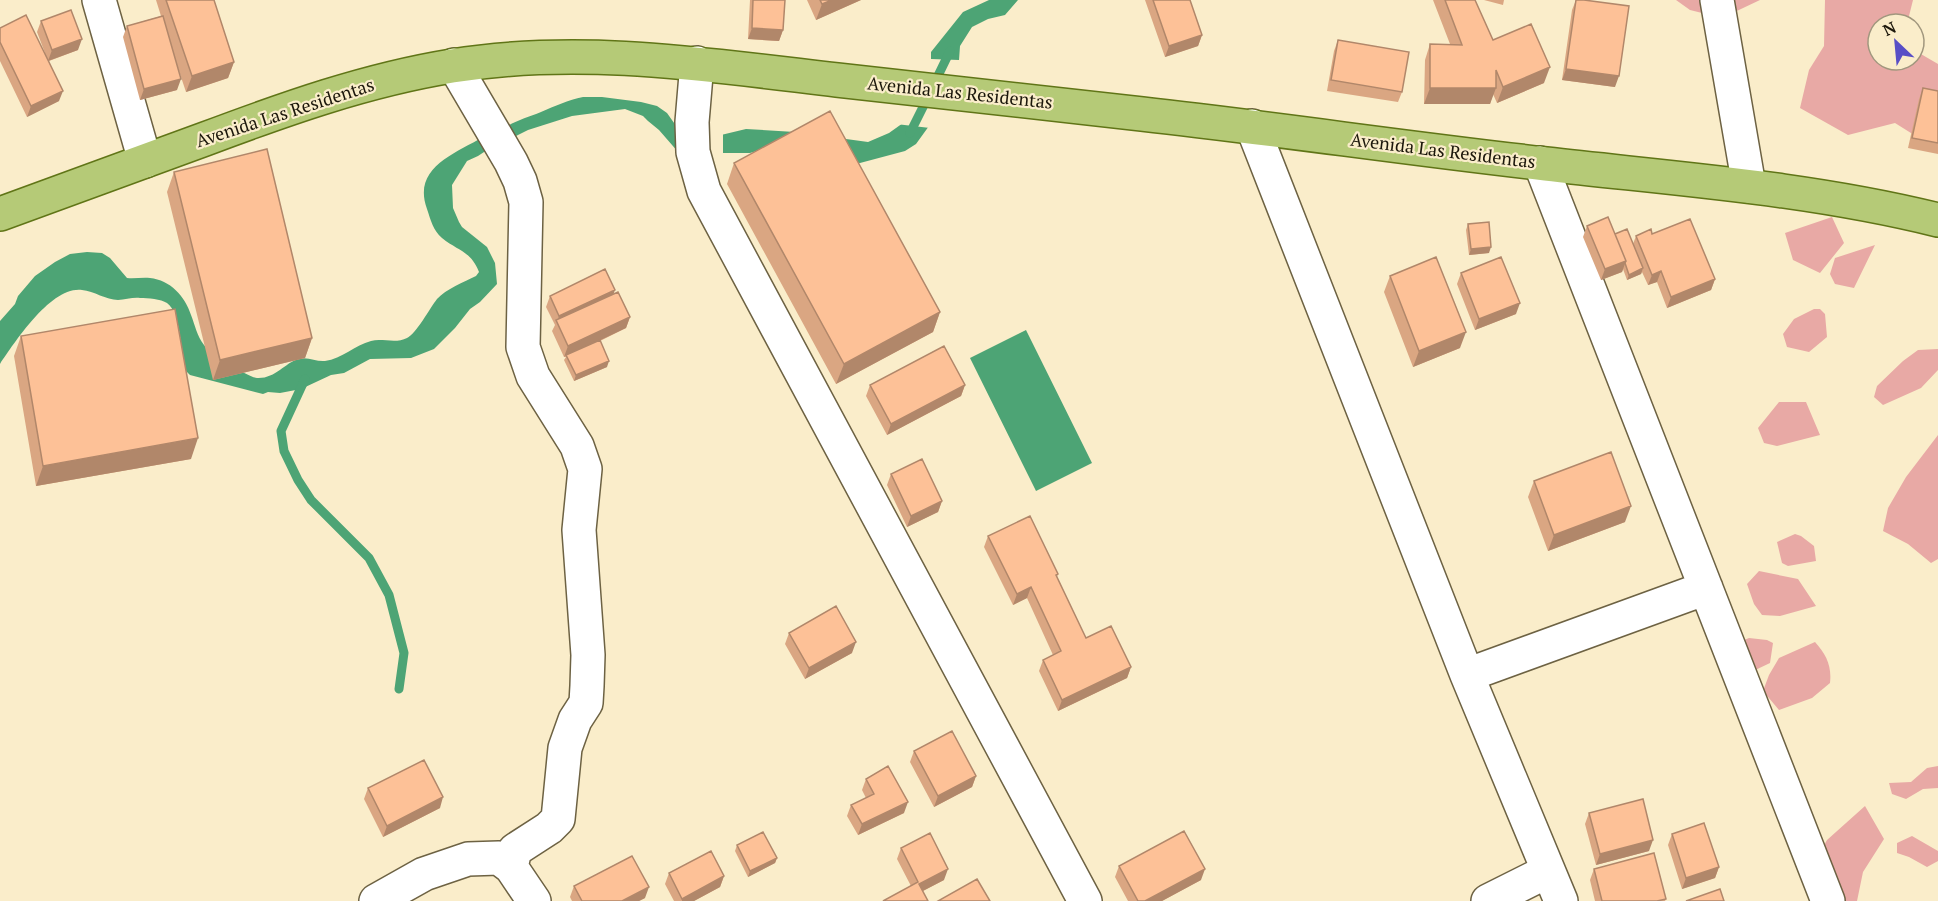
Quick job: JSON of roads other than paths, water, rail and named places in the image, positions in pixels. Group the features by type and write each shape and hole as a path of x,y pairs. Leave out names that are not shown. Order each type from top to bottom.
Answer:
{"main road":[{"name":"Avenida Las Residentas","path":"0,214 303,103 384,80 454,65 534,58 609,58 697,63 991,96 1252,126 1540,164 1749,186 1852,202 1938,220"}],"street":[{"path":"99,0 145,161"},
{"path":"1717,0 1749,186"},
{"path":"697,63 692,137 704,191 1085,901"},
{"path":"454,65 520,181 526,202 523,347 532,376 577,446 585,469 579,530 588,655 585,703 575,720 565,748 558,819 549,828 515,850 511,867"},
{"path":"1252,126 1467,675 1561,901"},
{"path":"1540,164 1828,901"},
{"path":"1467,675 1706,588"},
{"path":"376,901 424,874 468,859 499,858 511,867 534,901"},
{"path":"1488,901 1548,871"}],"waterway":[{"path":"934,84 950,51"},
{"path":"910,133 928,97"},
{"path":"305,379 281,431 284,451 311,500 369,558 389,595 404,653 399,689"}]}
